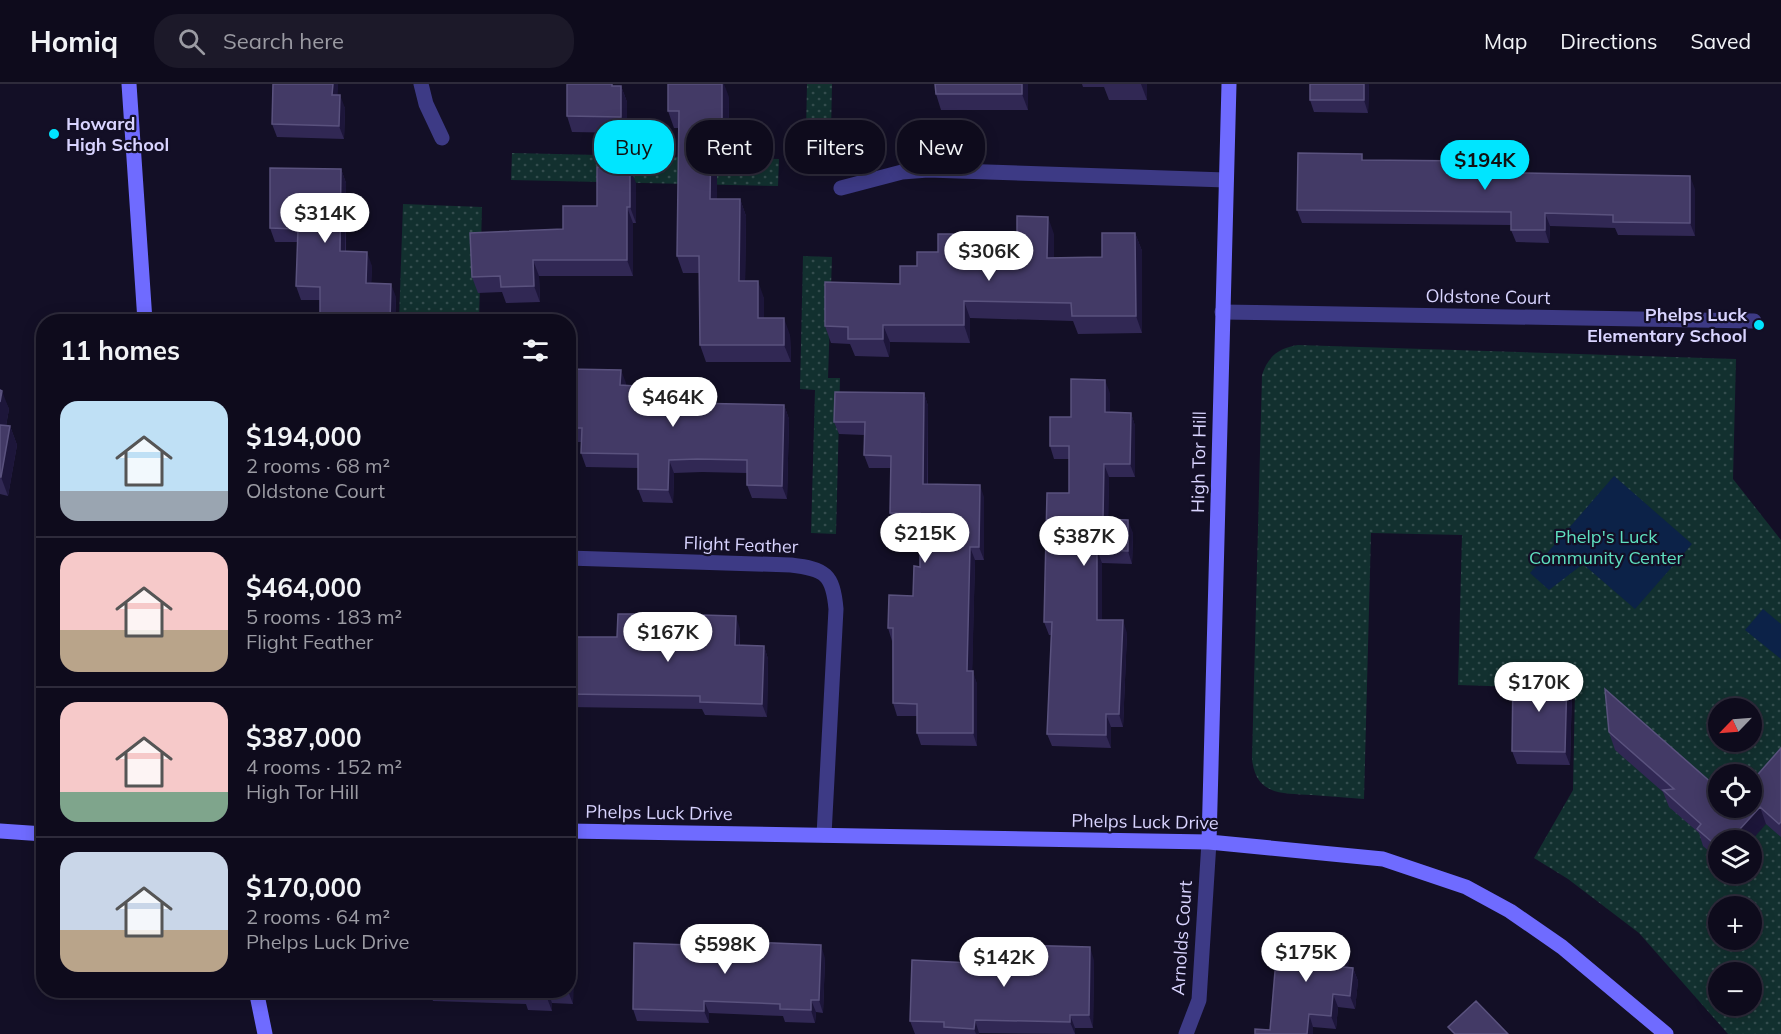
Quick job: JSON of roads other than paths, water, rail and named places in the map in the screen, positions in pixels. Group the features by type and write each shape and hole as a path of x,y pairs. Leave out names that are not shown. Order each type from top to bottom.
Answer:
{"street":[{"path":"129,84 145,314"},
{"path":"421,84 426,104 442,138"},
{"name":"High Tor Hill","path":"1209,842 1229,84"},
{"path":"841,188 902,172 928,170 1226,180"},
{"name":"Oldstone Court","path":"1222,312 1754,321"},
{"name":"Flight Feather","path":"576,558 791,565 814,567 827,575 834,589 836,609 824,835"},
{"path":"0,831 36,833"},
{"name":"Phelps Luck Drive","path":"576,831 1209,842 1383,859 1466,887 1510,911 1562,947 1666,1034"},
{"name":"Arnolds Court","path":"1186,1034 1199,1000 1209,842"},
{"path":"258,998 265,1034"}],"water":[{"path":"1614,476 1692,544 1635,609 1583,564 1549,590 1530,573"},
{"path":"1763,609 1781,624 1781,659 1745,630"}],"place":[{"name":"Howard High School","path":"54,134"},
{"name":"Phelps Luck Elementary School","path":"1759,325"}],"park label":[{"name":"Phelp's Luck Community Center","path":"1606,547"}]}
